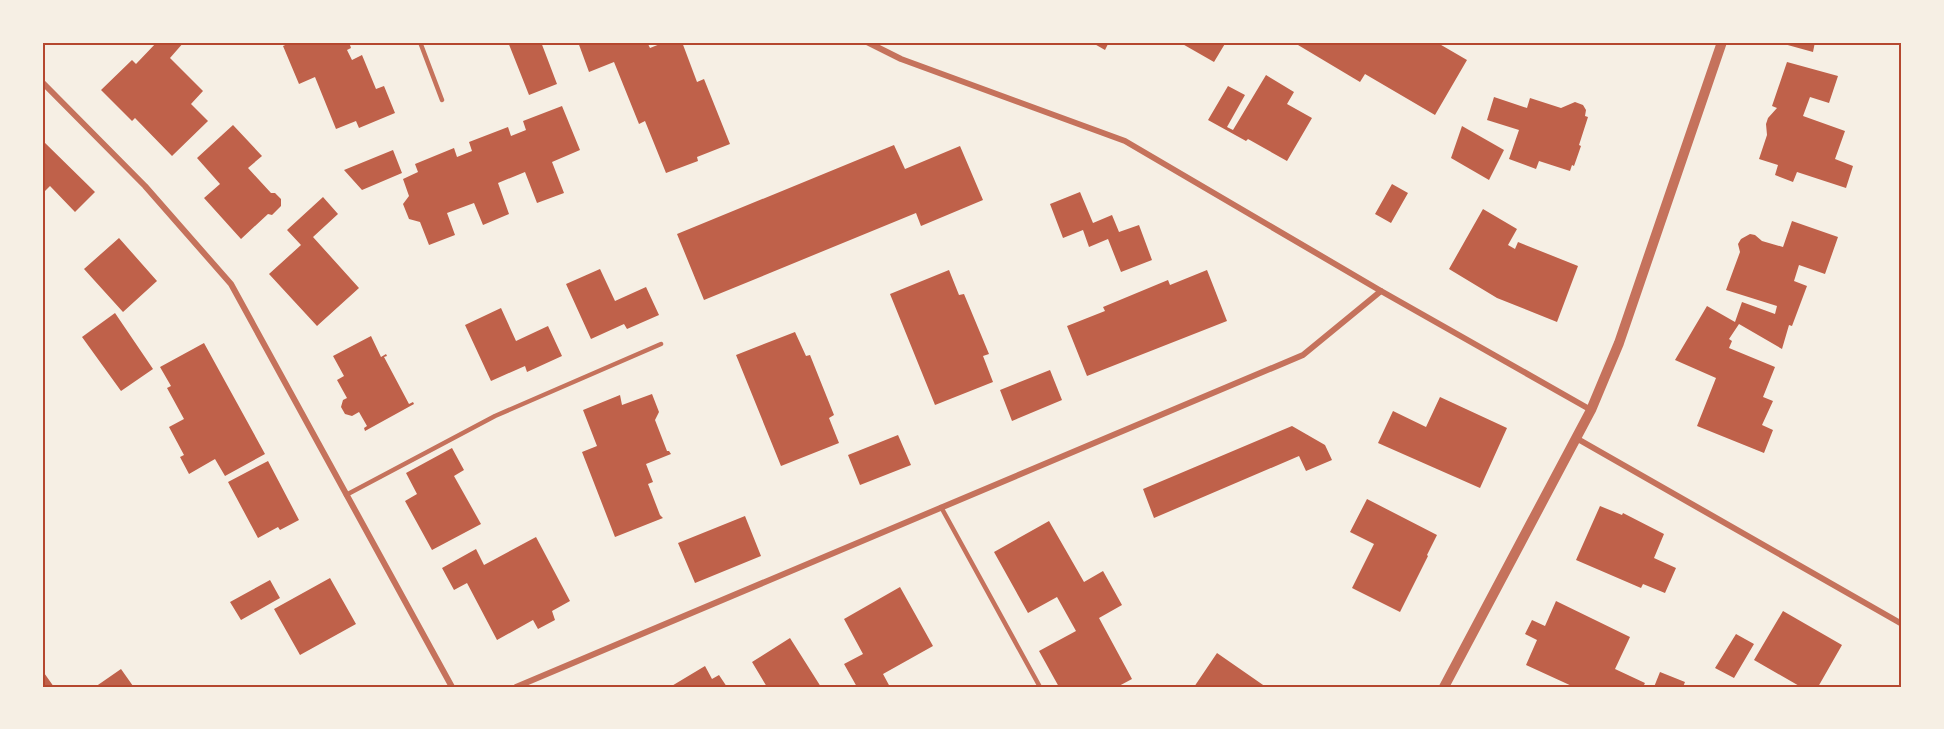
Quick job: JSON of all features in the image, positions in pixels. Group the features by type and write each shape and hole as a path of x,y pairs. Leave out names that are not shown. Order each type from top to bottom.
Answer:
{"street":[{"path":"867,42 901,59 1125,141 1381,291 1591,410"},
{"path":"1444,687 1591,410 1619,343 1722,42"},
{"path":"42,82 145,186 231,284 452,687"},
{"path":"516,687 1303,355 1381,291"},
{"path":"1576,438 1902,624"}],"lane":[{"path":"420,42 442,100"},
{"path":"346,495 495,417 661,344"},
{"path":"941,507 1040,687"}],"building":[{"path":"157,42 184,42 170,58 203,91 191,104 208,121 172,156 135,118 132,121 101,90 132,60 136,64"},
{"path":"292,42 349,42 351,48 347,50 352,60 362,55 376,89 384,86 395,113 359,128 356,121 336,129 315,77 299,84 283,46"},
{"path":"508,42 541,42 557,84 529,95"},
{"path":"578,42 647,42 650,48 665,42 682,42 697,82 704,79 730,144 697,157 698,161 666,173 645,121 639,124 614,62 589,72"},
{"path":"1091,42 1109,42 1105,50"},
{"path":"1179,42 1226,42 1214,62"},
{"path":"1293,42 1436,42 1467,60 1435,115 1365,74 1360,82"},
{"path":"1785,42 1815,42 1813,52 1784,44"},
{"path":"1787,62 1838,76 1829,103 1810,97 1803,116 1845,131 1835,159 1853,166 1846,188 1797,172 1793,182 1775,175 1778,165 1759,159 1767,135 1768,118 1777,108 1772,106"},
{"path":"1266,75 1294,92 1287,104 1312,118 1287,161 1208,120 1228,86 1245,95 1227,127 1233,130"},
{"path":"1494,97 1527,108 1530,98 1561,108 1575,102 1583,105 1586,110 1585,116 1588,117 1579,145 1581,146 1570,171 1539,161 1536,169 1509,159 1519,130 1487,120"},
{"path":"562,106 580,150 552,162 564,193 537,203 525,172 498,183 509,214 483,225 474,203 447,213 455,235 429,245 420,222 409,219 403,204 409,196 403,179 418,172 415,164 454,148 457,157 472,151 469,142 508,127 511,136 526,130 523,121"},
{"path":"233,125 262,156 248,168 271,193 275,193 281,199 281,206 272,215 268,214 241,239 204,198 220,184 197,158"},
{"path":"1462,126 1504,150 1489,180 1451,158"},
{"path":"42,140 95,192 75,212 50,186 42,194"},
{"path":"894,145 905,169 960,146 983,200 921,226 916,213 704,300 677,234"},
{"path":"393,150 402,173 362,190 344,170"},
{"path":"1392,184 1408,193 1391,223 1375,214"},
{"path":"1080,192 1093,223 1112,215 1119,232 1139,225 1152,260 1121,272 1108,239 1089,247 1083,230 1063,238 1050,204"},
{"path":"323,197 338,214 313,237 359,288 317,326 269,274 301,245 287,230"},
{"path":"1483,209 1517,229 1508,245 1515,249 1518,242 1578,266 1557,322 1497,298 1449,269"},
{"path":"1792,221 1838,237 1825,274 1799,265 1794,281 1807,286 1792,326 1789,325 1782,349 1739,324 1729,339 1732,341 1729,348 1775,367 1763,397 1773,401 1762,425 1773,430 1764,453 1697,426 1716,378 1675,360 1707,306 1735,322 1742,302 1775,314 1777,306 1726,290 1740,252 1738,244 1741,239 1750,234 1762,241 1783,247"},
{"path":"119,238 157,281 123,312 84,269"},
{"path":"600,269 615,301 646,287 659,315 627,329 624,324 591,339 566,284"},
{"path":"949,270 959,295 964,294 989,354 983,356 993,382 935,405 890,294"},
{"path":"1207,270 1227,321 1087,376 1067,326 1105,311 1103,307 1168,280 1170,285"},
{"path":"501,308 516,341 548,326 562,356 527,372 525,366 491,381 465,325"},
{"path":"115,313 153,369 121,391 82,337"},
{"path":"795,332 806,356 810,355 834,415 829,418 839,443 781,466 736,355"},
{"path":"371,336 381,357 386,354 387,356 384,357 409,404 413,402 414,404 365,431 364,428 367,426 359,412 352,416 345,414 341,407 343,400 347,398 337,380 344,376 333,356"},
{"path":"204,343 265,454 225,476 215,459 189,474 180,457 184,455 169,427 184,419 167,388 171,386 160,367"},
{"path":"1050,370 1062,400 1012,421 1000,390"},
{"path":"652,394 659,412 655,420 667,451 671,454 646,464 653,482 648,484 663,518 615,537 582,452 597,446 583,410 620,395 622,405"},
{"path":"1440,397 1507,428 1480,488 1378,443 1393,411 1426,427"},
{"path":"1292,426 1325,445 1332,460 1306,471 1299,456 1154,518 1143,489"},
{"path":"898,435 911,465 860,485 848,455"},
{"path":"452,448 464,470 454,476 481,524 432,550 405,501 417,494 406,473"},
{"path":"268,461 299,520 280,530 278,527 258,538 228,482"},
{"path":"1367,499 1437,535 1400,612 1352,588 1374,544 1350,532"},
{"path":"1600,506 1622,515 1623,513 1664,534 1654,558 1676,568 1665,593 1643,584 1641,588 1576,560"},
{"path":"745,516 761,556 695,583 678,543"},
{"path":"1049,521 1084,582 1103,571 1122,605 1099,618 1132,679 1117,687 1059,687 1039,651 1076,631 1057,597 1028,613 994,552"},
{"path":"536,537 570,601 552,611 555,620 538,629 533,620 497,640 467,583 454,590 442,568 476,549 484,565"},
{"path":"330,578 356,624 300,655 274,609"},
{"path":"270,580 280,598 241,620 230,602"},
{"path":"900,587 933,646 883,674 890,687 857,687 844,664 863,654 844,619"},
{"path":"1556,601 1630,637 1615,669 1645,683 1643,687 1574,687 1526,665 1537,640 1525,634 1532,620 1545,626"},
{"path":"1783,611 1842,645 1818,687 1801,687 1754,660"},
{"path":"1736,634 1754,644 1734,678 1715,668"},
{"path":"790,638 821,687 767,687 752,662"},
{"path":"1217,653 1266,687 1194,687"},
{"path":"705,666 712,679 719,675 727,687 670,687"},
{"path":"121,669 133,686 95,687"},
{"path":"42,670 54,687 42,687"},
{"path":"1660,672 1685,682 1683,687 1654,687"}]}
